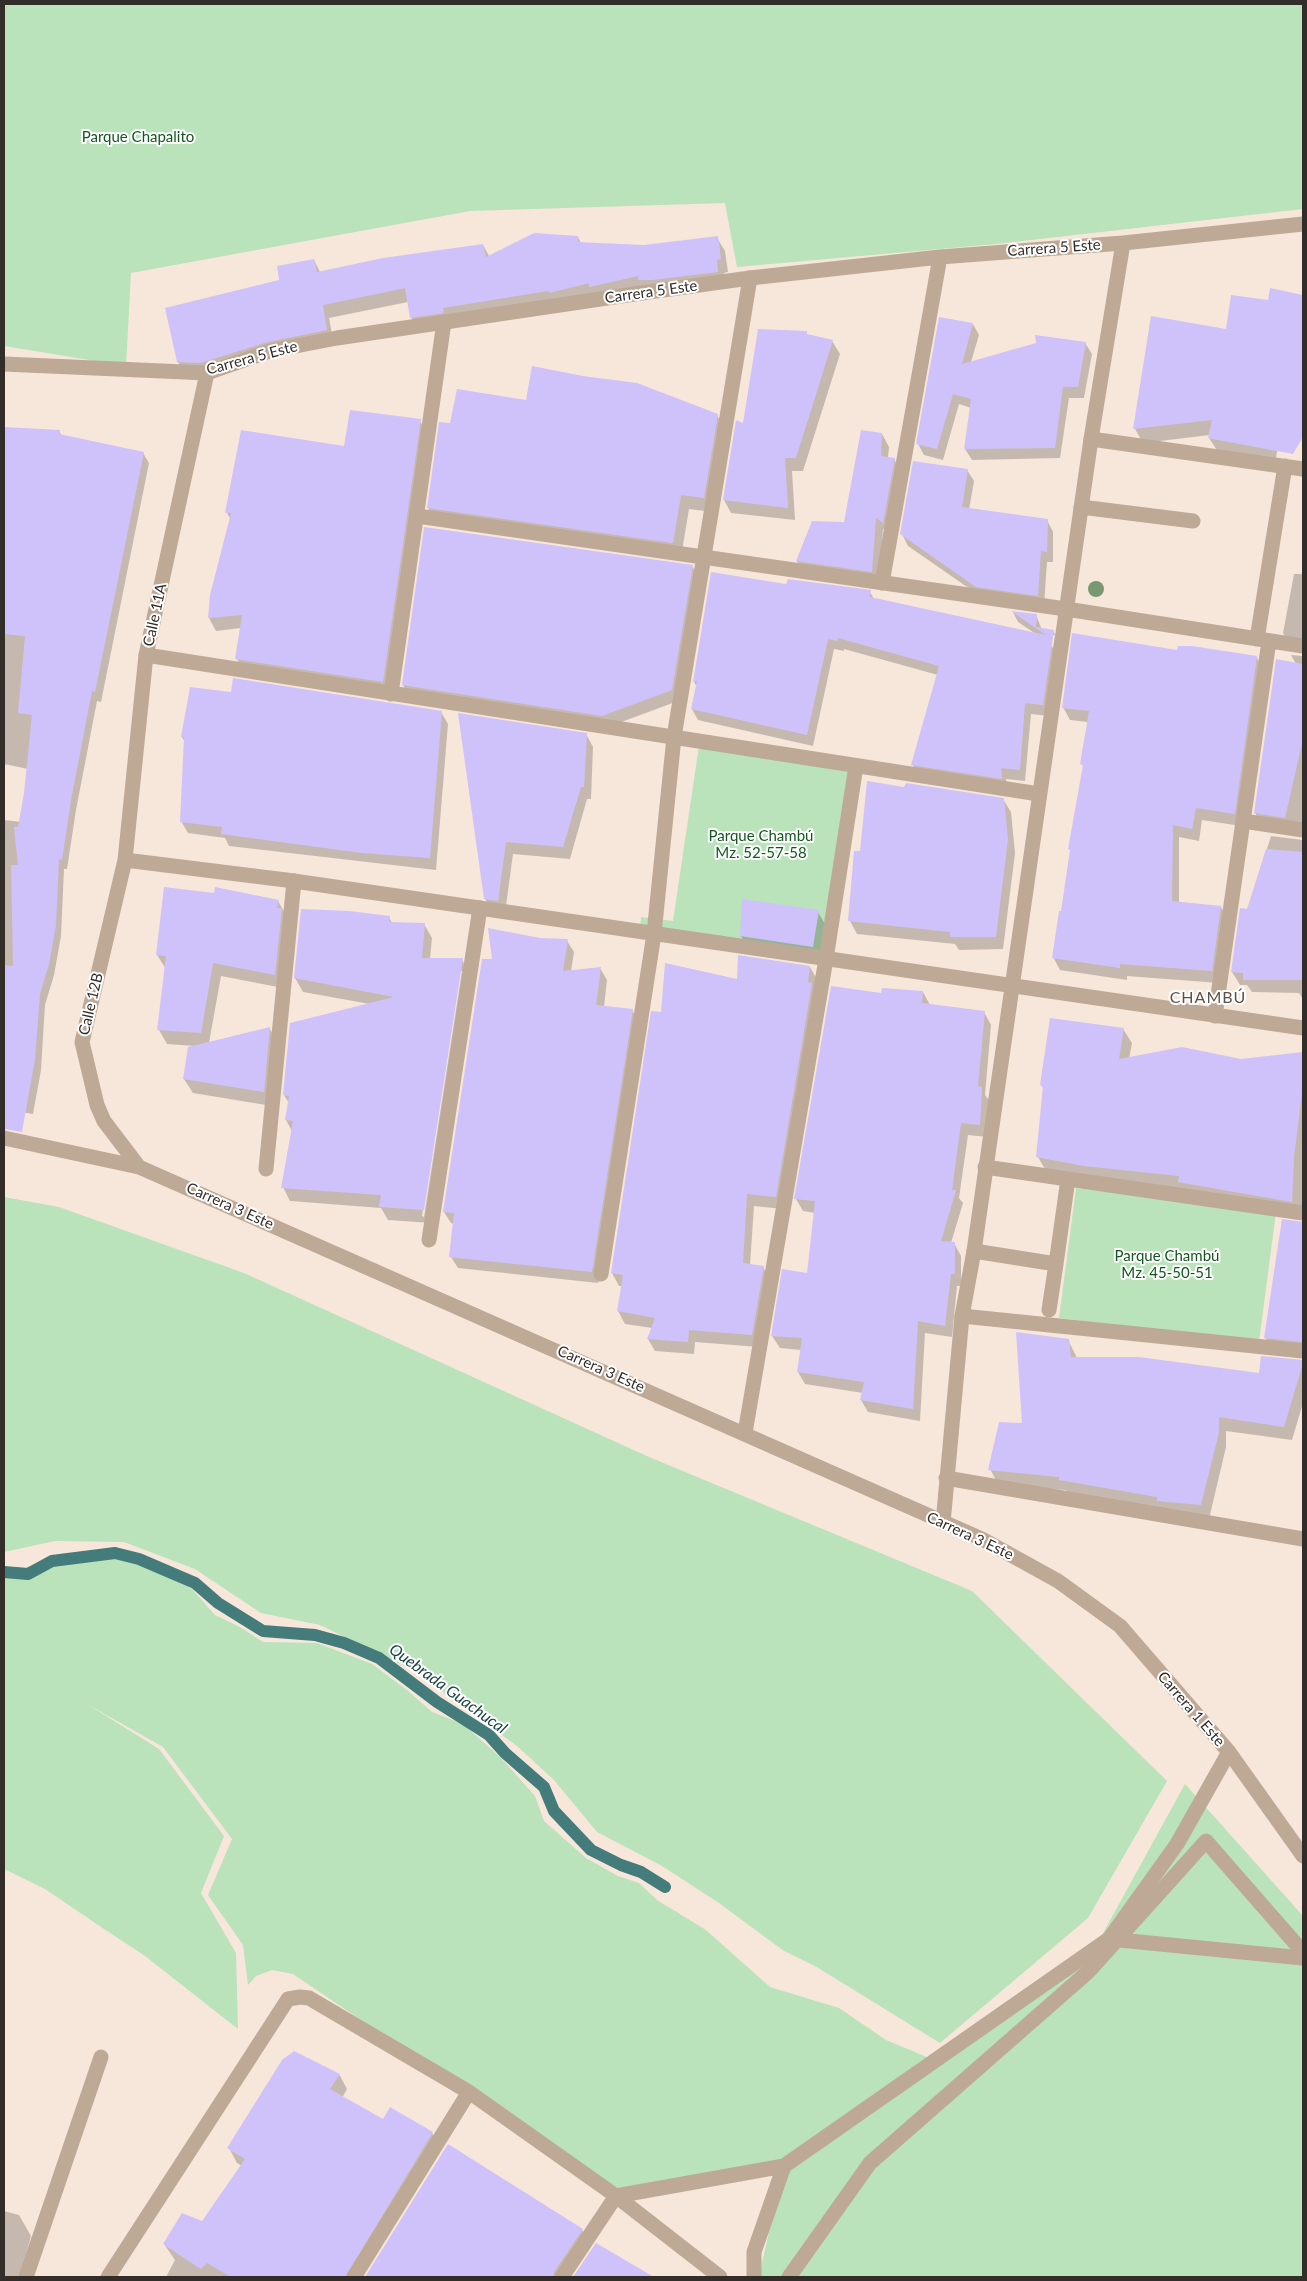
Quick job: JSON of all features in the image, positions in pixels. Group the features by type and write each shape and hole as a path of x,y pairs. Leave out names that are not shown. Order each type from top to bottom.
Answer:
{"street":[{"name":"Carrera 5 Este","path":"4,364 207,373 270,351 444,322 750,278 940,257 1123,243 1303,224"},
{"path":"943,1523 962,1316 974,1251 1091,439 1123,243"},
{"path":"882,583 940,257"},
{"path":"601,1274 654,934 674,737 750,278"},
{"path":"391,694 444,322"},
{"name":"Calle 11A","path":"125,860 146,655 207,373"},
{"path":"1091,439 1303,469"},
{"path":"1216,1016 1243,822 1285,466"},
{"path":"1081,506 1193,521"},
{"path":"417,516 1066,609 1303,646"},
{"path":"146,655 1039,794"},
{"path":"745,1433 826,959 856,766"},
{"path":"1243,822 1303,830"},
{"path":"125,860 294,881 1303,1028"},
{"name":"Calle 12B","path":"125,860 82,1042 104,1121 139,1167"},
{"path":"266,1169 294,881"},
{"path":"429,1240 480,908"},
{"name":"Carrera 3 Este","path":"4,1138 139,1167 982,1539 1058,1581"},
{"path":"986,1167 1303,1213"},
{"path":"1049,1310 1067,1186"},
{"path":"974,1251 1056,1264"},
{"path":"962,1316 1303,1351"},
{"path":"946,1478 1303,1539"},
{"name":"Carrera 1 Este","path":"1058,1581 1120,1626 1229,1752 1303,1856"},
{"path":"562,2277 616,2196 784,2166 1109,1939 1177,1844 1229,1752"},
{"path":"789,2277 870,2163 1089,1971 1206,1841 1303,1952"},
{"path":"1109,1939 1303,1958"},
{"path":"108,2277 288,1999 300,1997 309,1998 469,2092 616,2196 720,2277"},
{"path":"26,2277 101,2057"},
{"path":"354,2277 469,2092"},
{"path":"754,2277 754,2252 784,2166"}],"green space":[{"name":"Parque Chapalito","path":"4,4 1303,4 1303,209 996,244 737,267 725,203 470,211 131,273 126,366 4,346"},
{"name":"Parque Chambú Mz. 52-57-58","path":"699,746 848,772 822,954 640,928 641,917 673,921"},
{"name":"Parque Chambú Mz. 45-50-51","path":"1076,1188 1276,1212 1259,1342 1059,1318"},
{"path":"4,1197 59,1207 244,1273 649,1457 972,1591 1167,1781 1088,1918 940,2043 815,1966 784,1951 719,1903 662,1866 597,1832 554,1780 517,1746 414,1671 320,1625 261,1613 195,1569 124,1542 55,1541 4,1552"},
{"path":"115,1555 138,1561 192,1589 215,1615 240,1627 263,1642 317,1643 372,1664 407,1690 432,1712 463,1724 501,1758 535,1796 544,1821 586,1858 618,1876 639,1883 657,1900 706,1930 770,1987 839,2008 886,2040 927,2057 783,2162 617,2193 293,1974 272,1970 256,1976 248,1985 243,1945 208,1895 232,1839 163,1747 87,1704 159,1749 224,1836 201,1893 236,1953 238,2029 145,1956 45,1889 4,1869 4,1574 28,1576 54,1564"},
{"path":"1185,1784 1303,1916 1303,2277 759,2277 783,2169 1102,1935"}],"building":[{"path":"534,233 578,236 578,242 644,245 718,236 721,259 717,260 718,272 652,280 638,280 638,276 589,287 589,283 549,293 549,291 443,308 444,313 410,318 405,288 323,305 327,330 268,342 200,363 177,362 165,308 279,280 277,266 314,259 317,272 383,258 483,244 486,257"},
{"path":"1270,288 1303,295 1303,437 1293,454 1208,438 1212,420 1133,429 1151,316 1226,329 1231,295 1268,300"},
{"path":"939,317 973,323 962,364 1036,343 1035,335 1086,342 1078,387 1063,387 1055,448 964,449 971,399 953,394 937,449 916,444"},
{"path":"758,329 807,331 807,334 833,340 796,458 785,458 788,508 723,500 736,420 743,423"},
{"path":"532,366 583,376 637,383 718,414 704,498 681,495 673,543 427,508 439,422 450,423 457,389 526,400"},
{"path":"350,410 421,419 383,682 235,659 242,615 208,618 210,595 231,513 225,513 241,430 344,446"},
{"path":"4,427 60,430 59,434 144,452 95,692 92,691 71,800 62,860 59,859 56,925 49,964 40,994 35,1059 22,1132 4,1129 4,965 13,966 11,865 18,865 14,827 18,827 24,793 32,715 18,713 25,636 4,634"},
{"path":"861,430 882,433 881,456 895,458 883,523 876,518 872,572 796,561 812,521 844,522"},
{"path":"913,461 968,469 962,507 1048,519 1047,552 1041,551 1038,596 976,587 900,534"},
{"path":"424,527 693,565 672,690 602,716 402,685"},
{"path":"711,572 786,584 788,579 871,590 870,597 1046,635 1011,611 1037,614 1036,627 1054,630 1043,705 1025,703 1020,770 1001,768 1002,779 911,765 939,666 838,638 838,641 828,639 807,735 691,709 697,681 693,682"},
{"path":"1072,633 1177,650 1178,646 1192,646 1257,656 1235,814 1196,808 1192,829 1173,825 1172,901 1221,906 1212,971 1120,964 1120,968 1052,958 1083,765 1080,764 1089,711 1062,708"},
{"path":"1276,659 1303,664 1303,739 1285,818 1254,813"},
{"path":"233,678 442,711 430,858 362,853 221,834 222,827 180,822 184,737 181,737 190,687 231,692"},
{"path":"458,713 587,733 584,787 581,787 563,847 506,842 498,901 484,899"},
{"path":"867,781 904,787 906,783 1004,798 1008,839 996,937 950,937 950,932 848,921 854,851 860,851"},
{"path":"1266,849 1303,852 1303,980 1243,980 1243,973 1231,972 1240,908 1247,909"},
{"path":"164,887 214,893 215,887 279,900 277,908 282,908 275,975 213,963 201,1033 157,1030 166,956 156,955"},
{"path":"742,899 819,910 813,947 740,936"},
{"path":"301,909 349,911 390,916 389,922 425,923 422,958 463,958 424,1210 379,1207 381,1195 281,1188 293,1121 285,1120 289,1096 283,1095 290,1023 394,997 294,978"},
{"path":"488,928 540,938 568,939 563,971 601,967 596,1005 633,1009 592,1272 449,1257 454,1213 443,1212 482,959 492,959"},
{"path":"738,955 810,966 808,982 812,983 776,1197 747,1194 743,1263 764,1266 752,1335 689,1330 688,1342 647,1339 655,1318 617,1311 623,1275 611,1273 651,1011 661,1012 665,963 737,979"},
{"path":"831,986 881,993 882,988 923,991 922,1003 985,1011 978,1086 982,1087 980,1125 961,1123 952,1190 956,1190 941,1241 955,1242 955,1274 951,1274 945,1326 918,1321 913,1409 860,1400 864,1382 797,1372 802,1338 771,1336 782,1269 807,1273 815,1201 794,1199"},
{"path":"1050,1018 1124,1028 1119,1059 1182,1047 1241,1059 1303,1052 1303,1085 1294,1157 1292,1202 1303,1204 1178,1182 1179,1176 1084,1166 1036,1157 1043,1086 1040,1085"},
{"path":"270,1027 264,1092 183,1079 188,1047"},
{"path":"1282,1219 1303,1222 1303,1342 1264,1338"},
{"path":"1016,1332 1069,1339 1071,1357 1139,1357 1259,1373 1261,1356 1303,1360 1303,1363 1284,1427 1219,1417 1219,1432 1201,1505 1157,1501 1157,1497 1059,1480 1059,1477 988,1470 999,1422 1022,1423"},
{"path":"294,2051 340,2074 330,2089 383,2119 390,2107 433,2132 345,2277 231,2277 207,2263 201,2269 163,2244 182,2213 202,2221 245,2159 227,2148 282,2060"},
{"path":"448,2144 583,2229 554,2272 553,2277 365,2277"},
{"path":"596,2243 654,2277 573,2277"}],"waterway":[{"name":"Quebrada Guachucal","path":"4,1572 28,1574 52,1561 115,1553 139,1559 195,1583 218,1603 263,1631 315,1635 344,1643 379,1658 437,1702 489,1735 505,1753 544,1787 554,1811 591,1850 621,1865 641,1872 665,1887"}],"district":[{"name":"CHAMBÚ","path":"1208,998"}]}
